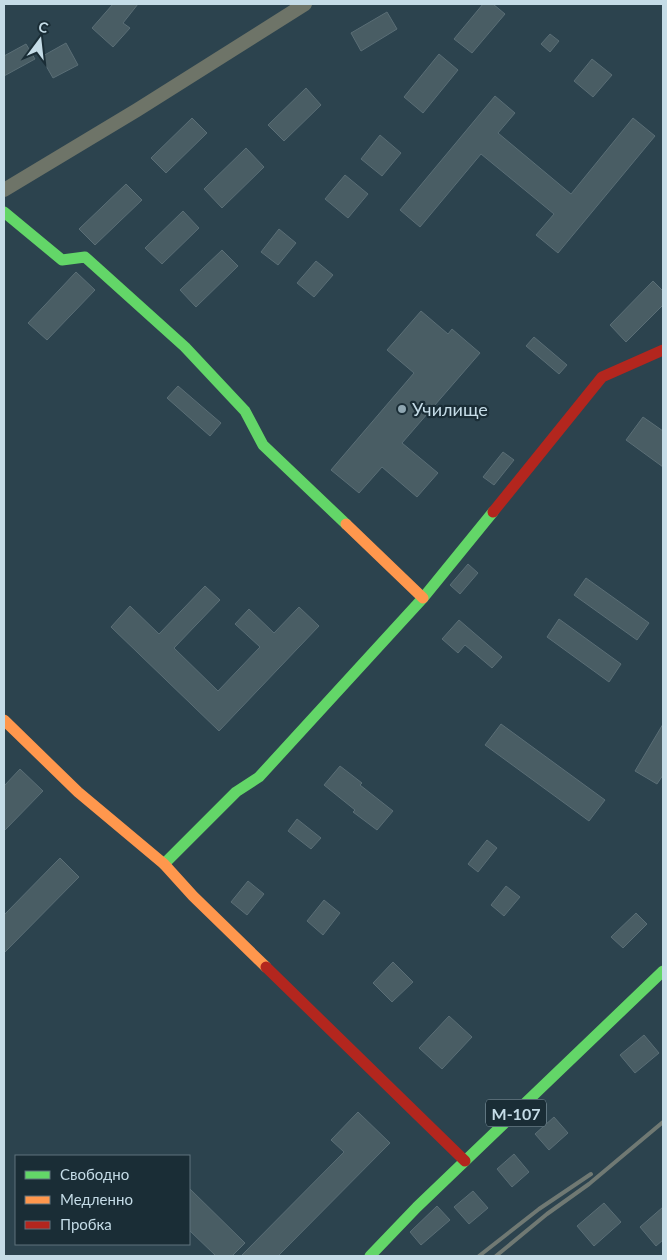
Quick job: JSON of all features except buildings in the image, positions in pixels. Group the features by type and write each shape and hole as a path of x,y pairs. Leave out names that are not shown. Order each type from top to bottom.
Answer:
{"street":[{"path":"4,190 137,110 305,4"},
{"path":"4,212 62,260 85,257 185,347 244,412 263,445 423,598"},
{"path":"164,864 236,792 259,777 423,598 602,377 663,350"},
{"path":"4,720 78,792 164,864 193,896 465,1161"},
{"name":"М-107","path":"370,1256 417,1207 663,971"}],"railway":[{"path":"496,1256 547,1214 589,1184 663,1122"},
{"path":"479,1256 539,1209 591,1174"}],"traffic: fast":[{"path":"4,212 62,260 85,257 185,347 245,411 263,445 346,524"},
{"path":"164,864 236,792 259,777 423,598 493,512"},
{"path":"370,1256 417,1207 663,971"}],"traffic: slow":[{"path":"346,524 423,598"},
{"path":"4,720 78,792 164,864 193,896 266,967"}],"traffic: jam":[{"path":"493,512 602,377 663,350"},
{"path":"266,967 465,1161"}],"place":[{"name":"Училище","path":"402,409"}]}
